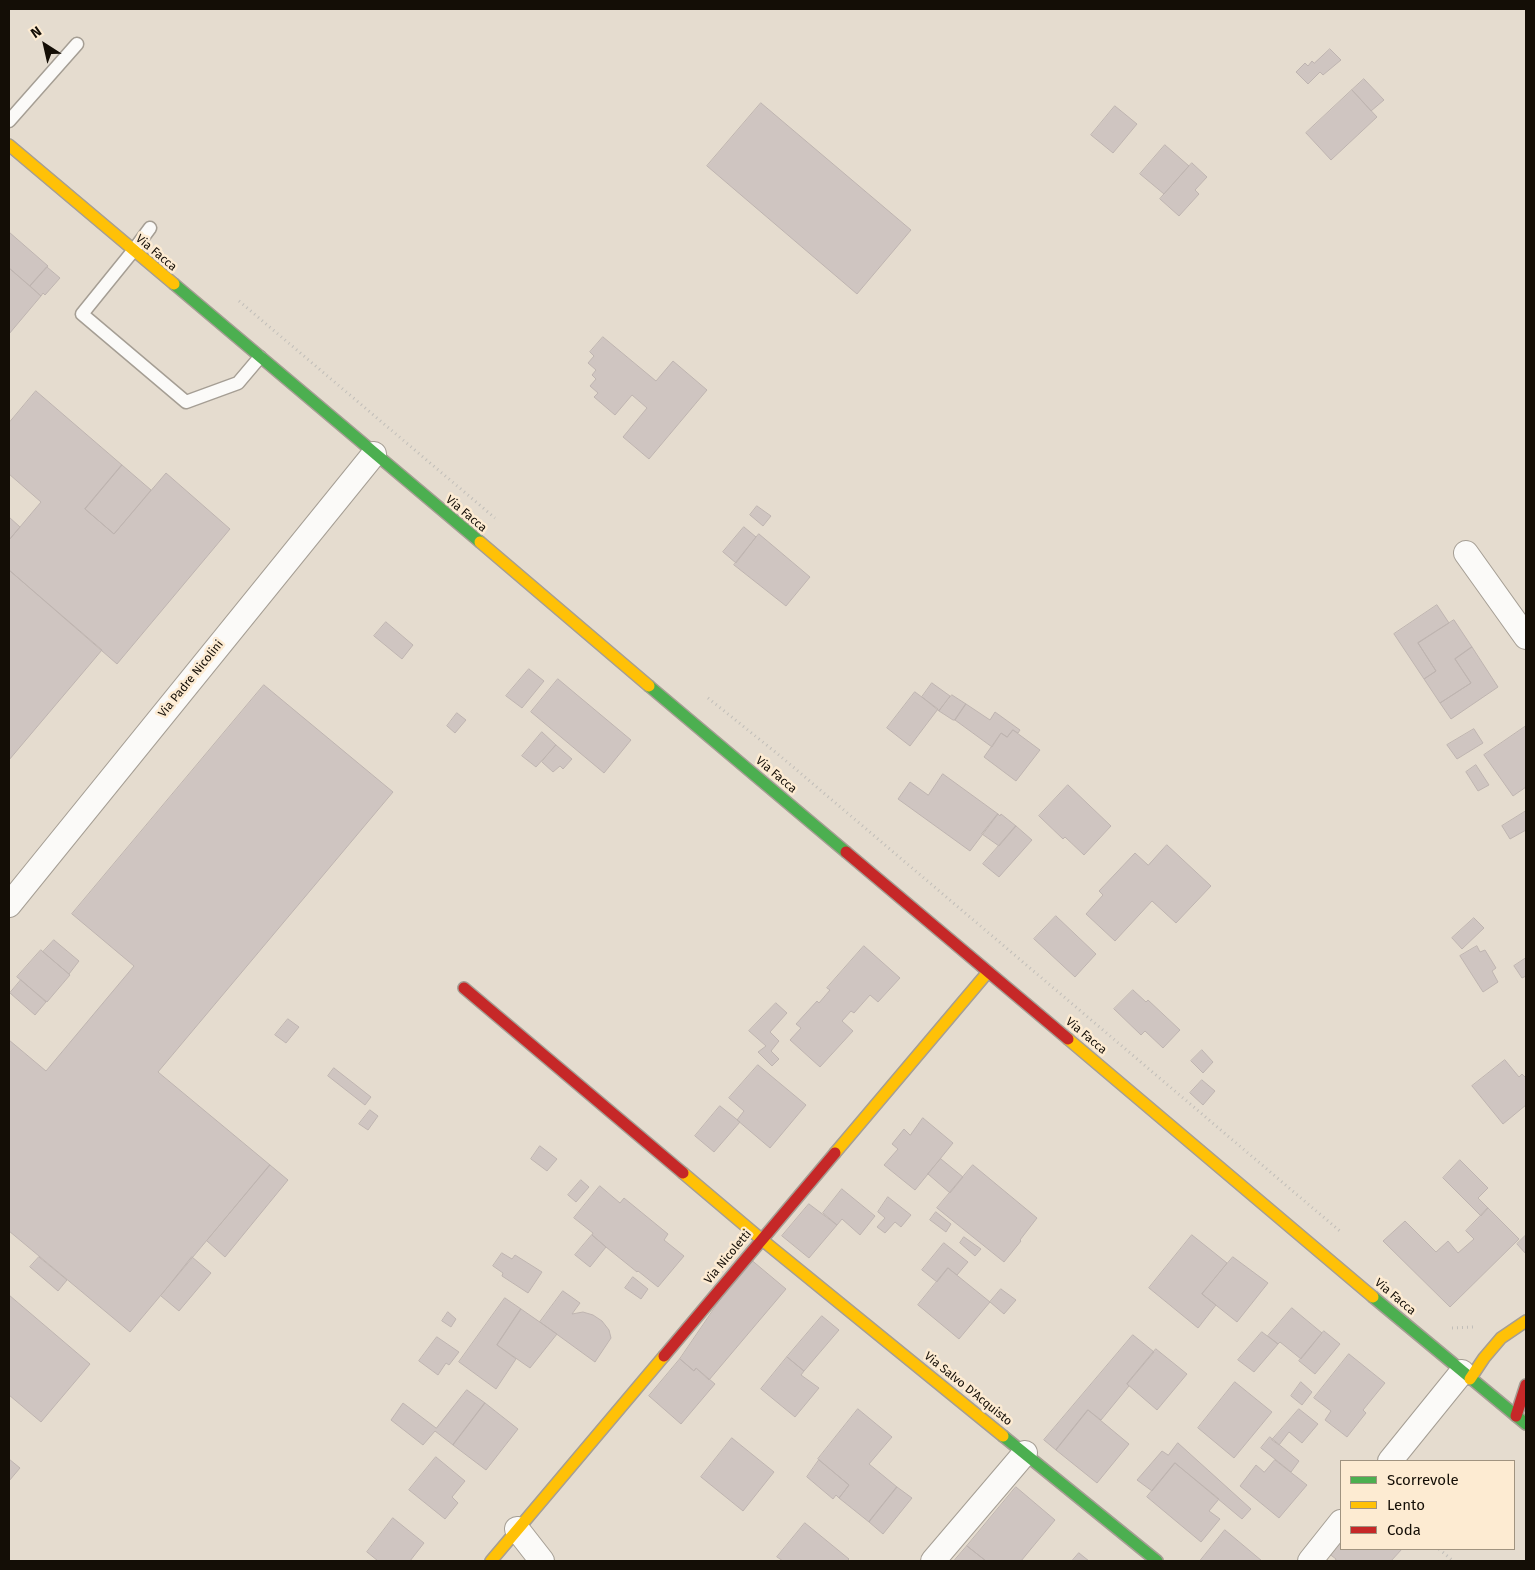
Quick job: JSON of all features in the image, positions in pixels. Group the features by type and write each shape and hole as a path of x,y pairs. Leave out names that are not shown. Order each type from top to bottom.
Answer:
{"main road":[{"name":"Via Facca","path":"9,145 1526,1424"},
{"name":"Via Nicoletti","path":"491,1561 988,972"},
{"name":"Via Salvo D'Acquisto","path":"464,988 761,1239 1157,1561"},
{"path":"1466,1375 1501,1338 1526,1321"},
{"path":"1516,1416 1526,1385"}],"street":[{"name":"Via Padre Nicolini","path":"9,905 374,454"},
{"path":"1466,553 1526,637"},
{"path":"1391,1460 1466,1375"},
{"path":"933,1561 1025,1452"},
{"path":"1310,1561 1340,1523"},
{"path":"517,1529 542,1561"}],"lane":[{"path":"9,121 77,44"},
{"path":"150,228 134,252 82,314 186,402 238,383 260,356"}],"path":[{"path":"1059,992 1341,1232"},
{"path":"1444,1322 1452,1328 1474,1327"},
{"path":"1440,1550 1453,1561"}],"building":[{"path":"1330,49 1341,60 1323,75 1320,72 1308,84 1296,72 1305,63 1308,66 1312,61 1314,63"},
{"path":"1364,79 1384,100 1371,111 1352,90"},
{"path":"1352,90 1377,117 1331,160 1306,133"},
{"path":"761,103 911,230 857,294 707,166"},
{"path":"1115,106 1137,124 1113,153 1091,135"},
{"path":"1165,145 1189,166 1164,194 1140,174"},
{"path":"1192,163 1207,177 1195,190 1199,194 1179,216 1160,199"},
{"path":"9,232 48,266 30,286 9,268"},
{"path":"47,267 60,278 45,295 43,293 41,296 30,286"},
{"path":"9,268 41,296 9,334"},
{"path":"603,337 656,381 673,361 707,390 649,459 623,437 647,408 632,395 615,415 594,397 598,393 590,386 596,379 592,375 596,370 588,363 594,356 590,352"},
{"path":"36,391 122,465 85,509 114,534 166,473 230,529 117,664 9,570 9,540 41,502 9,474 9,423"},
{"path":"122,465 151,490 114,534 85,509"},
{"path":"757,506 771,516 763,526 750,515"},
{"path":"9,517 20,527 9,540"},
{"path":"744,527 756,537 736,563 723,552"},
{"path":"759,534 810,577 786,606 734,565"},
{"path":"9,570 102,650 9,760"},
{"path":"1437,605 1449,623 1418,643 1436,671 1424,679 1394,634"},
{"path":"1454,620 1472,647 1455,659 1471,683 1440,703 1424,679 1436,671 1418,643"},
{"path":"386,622 413,645 402,659 374,636"},
{"path":"1472,647 1498,687 1451,719 1440,703 1471,683 1455,659"},
{"path":"529,669 544,681 522,708 506,696"},
{"path":"558,679 631,740 604,773 531,712"},
{"path":"932,683 950,696 939,711 922,697"},
{"path":"264,685 393,792 158,1072 270,1165 130,1332 9,1231 9,1040 46,1071 134,966 72,914"},
{"path":"915,692 938,709 910,746 887,728"},
{"path":"952,695 966,704 955,720 939,711"},
{"path":"966,704 990,720 995,712 1020,730 1018,733 1013,730 1007,737 1001,733 992,747 955,720"},
{"path":"457,713 466,720 455,733 447,726"},
{"path":"1526,726 1526,787 1513,796 1484,755"},
{"path":"1474,729 1483,743 1457,759 1447,745"},
{"path":"1013,730 1040,750 1016,781 984,757 1001,733 1007,737"},
{"path":"542,732 556,745 536,767 522,756"},
{"path":"556,745 572,759 563,769 560,766 553,772 542,762"},
{"path":"1476,765 1489,785 1478,791 1466,772"},
{"path":"943,774 998,814 970,851 898,799 910,782 928,795"},
{"path":"1068,785 1111,826 1084,855 1065,837 1063,839 1039,816"},
{"path":"1526,811 1526,830 1510,839 1502,826"},
{"path":"998,814 1000,816 1001,814 1016,826 999,846 982,834"},
{"path":"1016,826 1032,840 999,877 983,864"},
{"path":"1167,845 1211,886 1176,923 1152,901 1115,941 1086,914 1103,895 1099,891 1135,853 1148,865"},
{"path":"1056,916 1096,954 1075,977 1034,939"},
{"path":"1474,918 1484,928 1462,949 1452,938"},
{"path":"54,940 79,961 69,974 43,952"},
{"path":"864,946 900,978 878,1002 870,995 854,1013 851,1011 842,1021 853,1031 820,1067 790,1040 801,1028 796,1024 817,1001 819,1003 830,990 827,988"},
{"path":"1477,946 1480,952 1485,950 1496,968 1492,971 1498,982 1483,992 1460,956"},
{"path":"41,950 70,975 47,1002 17,977"},
{"path":"1526,958 1526,976 1522,978 1514,966"},
{"path":"21,980 46,1002 35,1015 10,993"},
{"path":"1133,990 1146,1002 1148,1000 1180,1030 1163,1048 1145,1031 1141,1035 1114,1009"},
{"path":"776,1003 787,1013 770,1032 779,1041 771,1051 779,1059 772,1066 758,1052 766,1046 749,1031"},
{"path":"288,1019 299,1027 286,1043 275,1035"},
{"path":"1202,1050 1213,1062 1203,1073 1191,1061"},
{"path":"1505,1060 1519,1077 1522,1074 1526,1078 1526,1105 1503,1124 1472,1086"},
{"path":"758,1065 806,1105 770,1148 737,1120 744,1111 729,1098"},
{"path":"334,1068 371,1097 365,1105 328,1076"},
{"path":"1202,1080 1215,1091 1203,1105 1190,1093"},
{"path":"720,1106 740,1122 714,1152 695,1136"},
{"path":"370,1110 378,1116 368,1130 359,1124"},
{"path":"923,1118 953,1143 915,1190 884,1165 898,1149 892,1144 904,1129 910,1135"},
{"path":"540,1146 557,1159 547,1171 531,1159"},
{"path":"941,1159 963,1177 950,1193 928,1174"},
{"path":"1460,1160 1488,1188 1478,1198 1488,1208 1481,1216 1443,1178"},
{"path":"270,1165 288,1180 225,1257 207,1241"},
{"path":"973,1165 1037,1218 1004,1262 937,1208"},
{"path":"581,1180 589,1187 576,1202 568,1195"},
{"path":"600,1186 620,1203 624,1198 668,1234 664,1240 684,1256 658,1287 606,1247 592,1235 593,1233 574,1218"},
{"path":"842,1189 875,1216 860,1235 842,1219 837,1225 823,1213"},
{"path":"888,1197 911,1215 901,1227 895,1222 885,1233 877,1227 885,1218 878,1212"},
{"path":"809,1204 837,1225 809,1258 782,1236"},
{"path":"1488,1208 1519,1239 1450,1307 1383,1241 1405,1221 1436,1252 1448,1241 1458,1253 1474,1239 1466,1231"},
{"path":"936,1212 951,1224 946,1232 930,1220"},
{"path":"592,1235 606,1247 590,1267 575,1255"},
{"path":"1192,1235 1227,1263 1202,1294 1216,1305 1198,1328 1149,1288"},
{"path":"1526,1235 1526,1254 1517,1244"},
{"path":"964,1237 981,1249 975,1256 960,1243"},
{"path":"944,1243 968,1262 957,1275 948,1268 937,1282 922,1270"},
{"path":"502,1253 512,1259 515,1255 542,1272 528,1293 502,1276 503,1273 493,1266"},
{"path":"39,1257 67,1280 58,1291 30,1267"},
{"path":"192,1257 211,1273 179,1311 161,1296"},
{"path":"1233,1257 1268,1283 1237,1322 1202,1294"},
{"path":"749,1258 786,1289 709,1380 696,1368 694,1371 680,1359"},
{"path":"948,1268 990,1302 959,1339 918,1305"},
{"path":"633,1277 648,1289 641,1299 625,1288"},
{"path":"1001,1289 1016,1300 1004,1314 990,1302"},
{"path":"563,1291 580,1303 572,1314 583,1312 593,1315 602,1321 609,1330 611,1338 595,1362 540,1322"},
{"path":"9,1295 90,1364 41,1422 9,1395"},
{"path":"505,1298 521,1309 497,1345 516,1359 496,1389 459,1362"},
{"path":"1292,1308 1322,1333 1301,1359 1280,1342 1278,1344 1268,1336"},
{"path":"521,1309 557,1334 530,1368 497,1345"},
{"path":"448,1312 456,1319 451,1327 442,1321"},
{"path":"822,1316 839,1330 804,1371 787,1357"},
{"path":"1324,1331 1340,1344 1315,1374 1299,1361"},
{"path":"1262,1332 1278,1344 1254,1372 1238,1360"},
{"path":"1133,1335 1154,1352 1127,1384 1129,1386 1101,1420 1088,1410 1056,1450 1044,1440"},
{"path":"437,1337 459,1352 449,1365 446,1363 438,1375 419,1361"},
{"path":"1156,1349 1187,1374 1157,1410 1127,1384"},
{"path":"1349,1354 1385,1383 1363,1410 1366,1413 1347,1437 1325,1420 1331,1411 1314,1398"},
{"path":"787,1357 804,1371 801,1375 819,1388 795,1417 761,1389"},
{"path":"680,1359 694,1371 696,1368 715,1384 681,1424 649,1396"},
{"path":"1235,1382 1272,1412 1234,1458 1198,1428"},
{"path":"1301,1382 1312,1392 1302,1405 1291,1396"},
{"path":"467,1390 485,1403 453,1445 435,1431 423,1445 391,1420 403,1403 436,1428"},
{"path":"485,1403 518,1429 486,1470 453,1445"},
{"path":"858,1409 892,1437 869,1464 897,1487 869,1522 839,1498 849,1485 818,1459"},
{"path":"1299,1409 1318,1424 1302,1443 1289,1432 1279,1445 1272,1440"},
{"path":"1088,1410 1129,1444 1097,1483 1056,1450"},
{"path":"1270,1437 1299,1461 1291,1472 1261,1448"},
{"path":"732,1438 774,1472 743,1511 701,1477"},
{"path":"1178,1443 1251,1509 1242,1519 1175,1463 1152,1491 1137,1480 1162,1451 1168,1455"},
{"path":"436,1457 465,1481 452,1497 458,1503 445,1519 409,1490"},
{"path":"9,1459 20,1468 9,1481"},
{"path":"819,1460 849,1485 839,1498 836,1495 833,1499 807,1477"},
{"path":"1275,1460 1307,1485 1279,1518 1240,1486 1256,1465 1264,1472"},
{"path":"1175,1463 1219,1499 1209,1511 1220,1519 1201,1542 1147,1497"},
{"path":"897,1487 912,1498 883,1534 869,1522"},
{"path":"1016,1487 1055,1520 1021,1561 986,1561 967,1546"},
{"path":"393,1518 424,1543 410,1561 378,1561 367,1552"},
{"path":"805,1523 849,1559 847,1561 783,1561 777,1557"},
{"path":"1225,1530 1262,1561 1200,1561"},
{"path":"1340,1539 1340,1550 1401,1550 1391,1561 1335,1561 1336,1559 1328,1553"},
{"path":"967,1546 986,1561 954,1561"},
{"path":"1079,1553 1089,1561 1072,1561"}],"traffic: fast":[{"path":"174,284 480,542"},
{"path":"649,686 846,852"},
{"path":"1373,1297 1526,1424"},
{"path":"1003,1436 1157,1561"}],"traffic: slow":[{"path":"9,145 174,284"},
{"path":"480,542 649,686"},
{"path":"835,1153 988,972"},
{"path":"1068,1039 1373,1297"},
{"path":"683,1173 1003,1436"},
{"path":"1470,1379 1501,1338 1526,1321"},
{"path":"491,1561 664,1356"}],"traffic: jam":[{"path":"846,852 1068,1039"},
{"path":"464,988 683,1173"},
{"path":"664,1356 835,1153"},
{"path":"1516,1416 1526,1385"}]}
